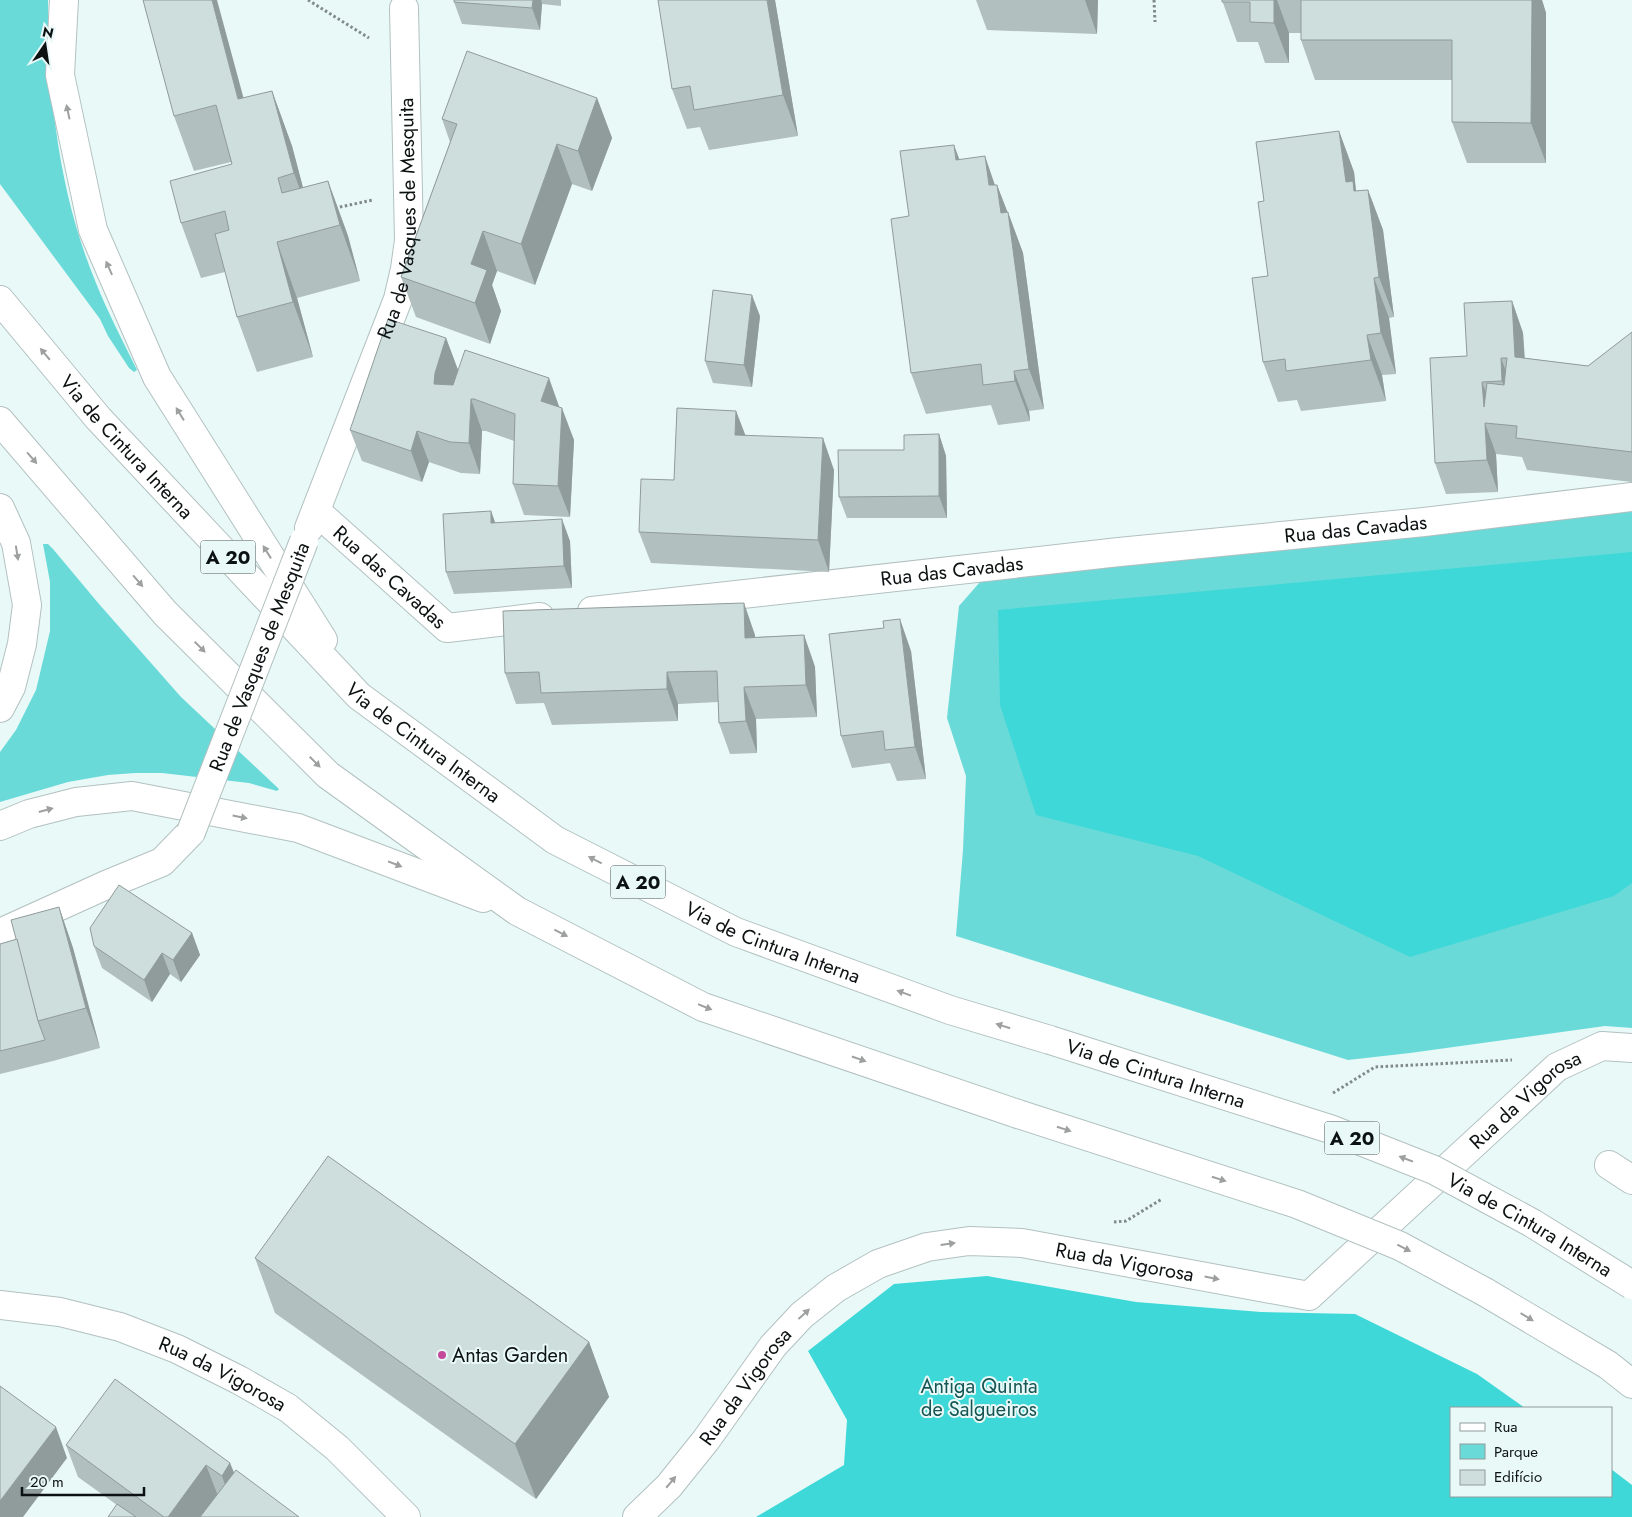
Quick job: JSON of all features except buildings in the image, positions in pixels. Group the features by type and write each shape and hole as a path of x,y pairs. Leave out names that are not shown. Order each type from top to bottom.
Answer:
{"main road":[{"path":"64,0 60,75 93,230 157,377 358,696"},
{"name":"Rua de Vasques de Mesquita","path":"0,933 162,862 191,832 398,299 406,269 409,240 404,8"},
{"name":"Via de Cintura Interna","path":"0,300 98,418 358,696 555,840 736,932 950,1010 1330,1129 1434,1170 1532,1223 1632,1285"},
{"path":"0,421 166,613 328,774 517,910"},
{"name":"Rua das Cavadas","path":"316,511 447,628 1109,553 1424,522 1632,497"},
{"path":"0,508 16,543 27,605 22,644 10,687 0,708"},
{"path":"0,826 29,814 76,802 132,796 298,828 517,910 703,1007 1018,1114 1297,1204 1400,1246 1485,1292 1608,1365 1632,1384"},
{"name":"Rua da Vigorosa","path":"638,1517 669,1486 706,1440 773,1346 802,1315 836,1288 878,1264 927,1247 969,1241 1022,1243 1309,1296 1556,1067 1602,1046 1632,1048"},
{"path":"1609,1165 1632,1180"},
{"name":"Rua da Vigorosa","path":"0,1305 60,1312 120,1327 177,1349 239,1380 288,1408 337,1448 406,1517"}],"path":[{"path":"308,0 405,60"},
{"path":"1154,0 1154,22"},
{"path":"328,210 408,192"}],"green space":[{"path":"0,0 48,0 53,108 58,144 73,215 96,283 137,370 134,372 129,368 108,336 100,319 0,184"},
{"path":"1632,510 1632,1028 1605,1026 1348,1060 956,936 963,850 966,776 947,718 959,606 987,574"},
{"path":"43,544 48,544 53,549 181,697 279,789 277,791 249,783 162,773 135,773 108,775 68,782 0,802 0,752 16,730 36,690 50,631 50,582"},
{"path":"1632,552 1632,883 1614,896 1410,957 1198,856 1036,815 1000,705 998,610"},
{"name":"Antiga Quinta de Salgueiros","path":"987,1276 1136,1302 1261,1312 1355,1314 1477,1374 1524,1407 1450,1407 1450,1497 1612,1497 1612,1470 1632,1485 1632,1517 756,1517 844,1465 847,1420 808,1351 894,1284"}],"place":[{"name":"Antas Garden","path":"442,1355"}]}
